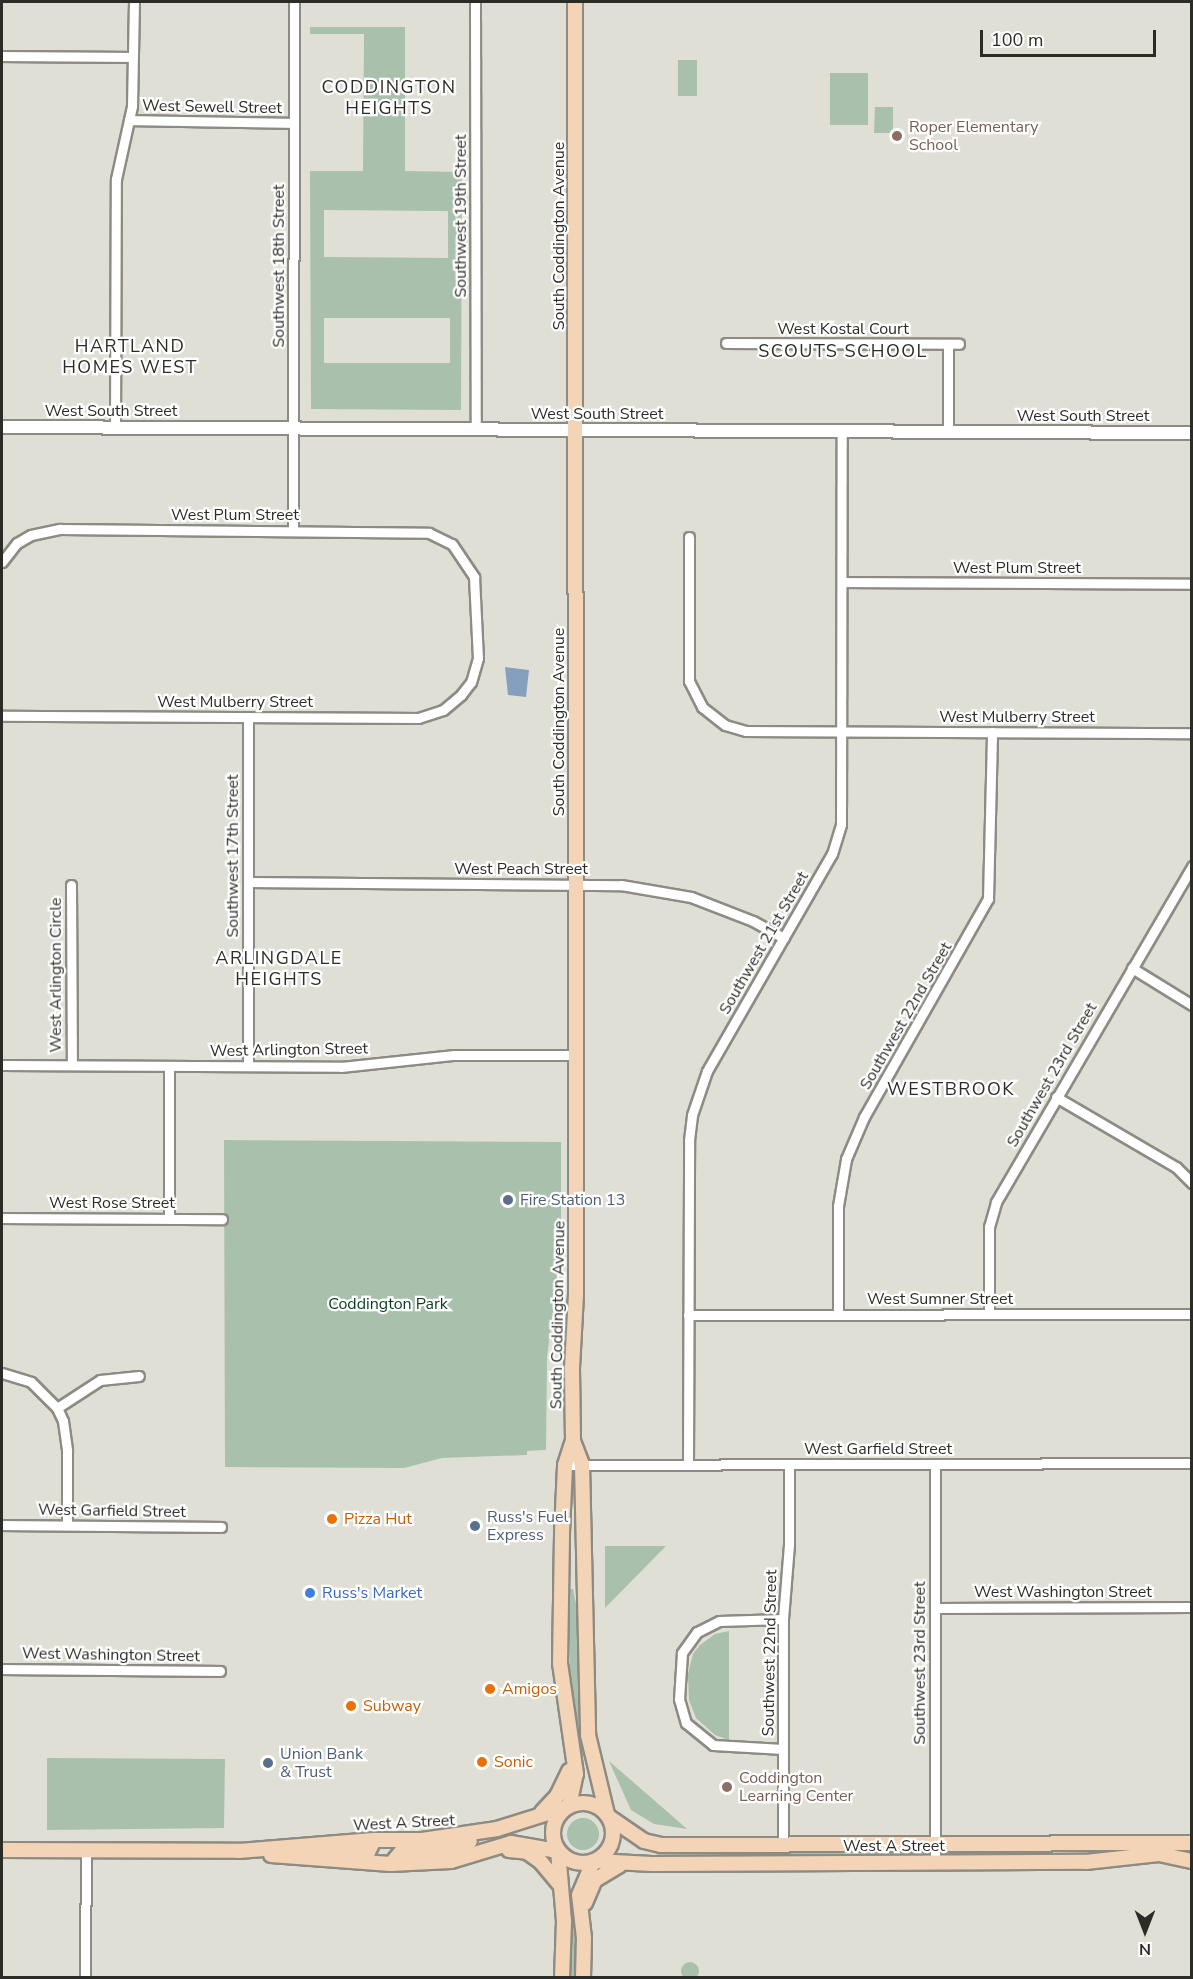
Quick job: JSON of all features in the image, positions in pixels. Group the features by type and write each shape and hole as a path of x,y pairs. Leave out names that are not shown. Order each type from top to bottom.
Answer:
{"main road":[{"name":"South Coddington Avenue","path":"568,1806 576,1774 569,1743 560,1663 565,1465 573,1442 576,1055 575,2"},
{"name":"South Coddington Avenue","path":"573,1442 582,1464 588,1735 608,1816"},
{"path":"542,1812 558,1796 569,1773 569,1743"},
{"path":"562,1977 561,1887 553,1827 568,1806 590,1803 608,1816 613,1838 607,1852 594,1861 579,1894 584,1938"},
{"name":"West A Street","path":"239,1851 362,1853 372,1849 374,1840 445,1838 496,1830 542,1812 568,1806"},
{"name":"West A Street","path":"608,1816 652,1844 1191,1843"},
{"path":"391,1864 401,1852 446,1849 496,1830"},
{"path":"2,1850 239,1851 391,1864 451,1861 523,1842 558,1851 574,1862 594,1861"},
{"path":"488,1851 527,1852 540,1861 561,1887"},
{"name":"West A Street","path":"594,1861 624,1864 1086,1862 1159,1854 1191,1861"},
{"path":"583,1977 585,1901 590,1888 602,1873 624,1864"}],"street":[{"path":"115,428 116,179 129,120 134,57 134,2"},
{"name":"Southwest 18th Street","path":"293,530 294,2"},
{"name":"Southwest 19th Street","path":"476,2 476,429"},
{"path":"2,56 134,57"},
{"name":"West Sewell Street","path":"129,120 294,123"},
{"name":"West Kostal Court","path":"726,343 959,344"},
{"path":"948,344 948,432"},
{"name":"West South Street","path":"2,427 1191,433"},
{"name":"Southwest 21st Street","path":"688,1464 689,1140 692,1115 707,1071 837,841 842,731 842,431"},
{"name":"West Plum Street","path":"2,562 17,543 32,535 60,529 418,531 452,544 470,567 477,591 478,657 471,682 461,695"},
{"name":"West Mulberry Street","path":"689,537 688,673 694,694 708,719 746,730 1191,733"},
{"name":"West Plum Street","path":"842,582 1191,584"},
{"name":"West Mulberry Street","path":"2,716 418,718 443,710 461,695"},
{"name":"Southwest 17th Street","path":"248,717 248,1066"},
{"name":"Southwest 22nd Street","path":"838,1315 838,1206 846,1159 864,1117 988,899 992,732"},
{"name":"Southwest 23rd Street","path":"989,1314 991,1216 1056,1097 1191,866"},
{"name":"West Peach Street","path":"248,882 621,885 691,897 733,912 784,938"},
{"name":"West Arlington Circle","path":"71,885 72,1065"},
{"path":"1132,968 1191,1005"},
{"name":"West Arlington Street","path":"2,1065 341,1067 482,1054 576,1055"},
{"path":"169,1066 169,1219"},
{"path":"1056,1097 1176,1167 1191,1183"},
{"name":"West Rose Street","path":"2,1218 222,1219"},
{"name":"West Sumner Street","path":"688,1315 1191,1314"},
{"path":"2,1373 31,1382 57,1408 66,1436 67,1525"},
{"path":"57,1408 100,1380 139,1376"},
{"name":"West Garfield Street","path":"565,1465 1191,1463"},
{"name":"Southwest 22nd Street","path":"783,1842 783,1619 789,1544 789,1464"},
{"name":"Southwest 23rd Street","path":"935,1464 935,1862"},
{"name":"West Garfield Street","path":"2,1525 221,1527"},
{"name":"West Washington Street","path":"935,1608 1191,1607"},
{"path":"783,1619 729,1619 697,1632 682,1653 679,1699 686,1723 713,1745 783,1749"},
{"name":"West Washington Street","path":"2,1669 220,1671"},
{"path":"85,1977 86,1850"}],"green space":[{"path":"310,27 405,27 405,171 462,172 461,410 311,409 310,171 363,171 364,34 310,34","holes":["324,210 448,211 448,258 324,257","324,318 450,318 450,363 324,363"]},
{"path":"678,60 697,60 697,96 678,96"},
{"path":"830,73 868,73 868,125 830,125"},
{"path":"875,107 893,107 893,133 874,133"},
{"name":"Coddington Park","path":"224,1140 561,1142 561,1234 557,1235 557,1280 547,1357 546,1450 527,1451 527,1455 442,1458 404,1468 225,1467"},
{"path":"605,1546 666,1546 605,1608"},
{"path":"569,1589 573,1589 580,1623 580,1712 585,1753 578,1756 570,1678"},
{"path":"729,1631 729,1740 715,1735 696,1718 689,1700 688,1674 693,1654 700,1645 715,1634"},
{"path":"47,1758 225,1759 224,1828 47,1830"},
{"path":"609,1761 687,1829 654,1824 631,1810"},
{"path":"583,1818 594,1823 599,1834 594,1845 583,1850 572,1845 567,1834 572,1823"},
{"path":"923,1849 913,1859 656,1860 657,1854 708,1850"},
{"path":"569,1902 573,1902 578,1941 577,1977 569,1978"},
{"path":"690,1962 696,1965 699,1971 696,1977 690,1980 684,1977 681,1971 684,1965"}],"water":[{"path":"505,667 529,670 526,697 508,695"}],"place":[{"name":"Roper Elementary School","path":"897,136"},
{"name":"Fire Station 13","path":"508,1200"},
{"name":"Pizza Hut","path":"332,1519"},
{"name":"Russ's Fuel Express","path":"475,1526"},
{"name":"Russ's Market","path":"310,1593"},
{"name":"Amigos","path":"490,1689"},
{"name":"Subway","path":"351,1706"},
{"name":"Sonic","path":"482,1762"},
{"name":"Union Bank & Trust","path":"268,1763"},
{"name":"Coddington Learning Center","path":"727,1787"}],"district":[{"name":"CODDINGTON HEIGHTS","path":"389,98"},
{"name":"SCOUTS SCHOOL","path":"843,351"},
{"name":"HARTLAND HOMES WEST","path":"130,357"},
{"name":"ARLINGDALE HEIGHTS","path":"279,969"},
{"name":"WESTBROOK","path":"951,1089"}]}
